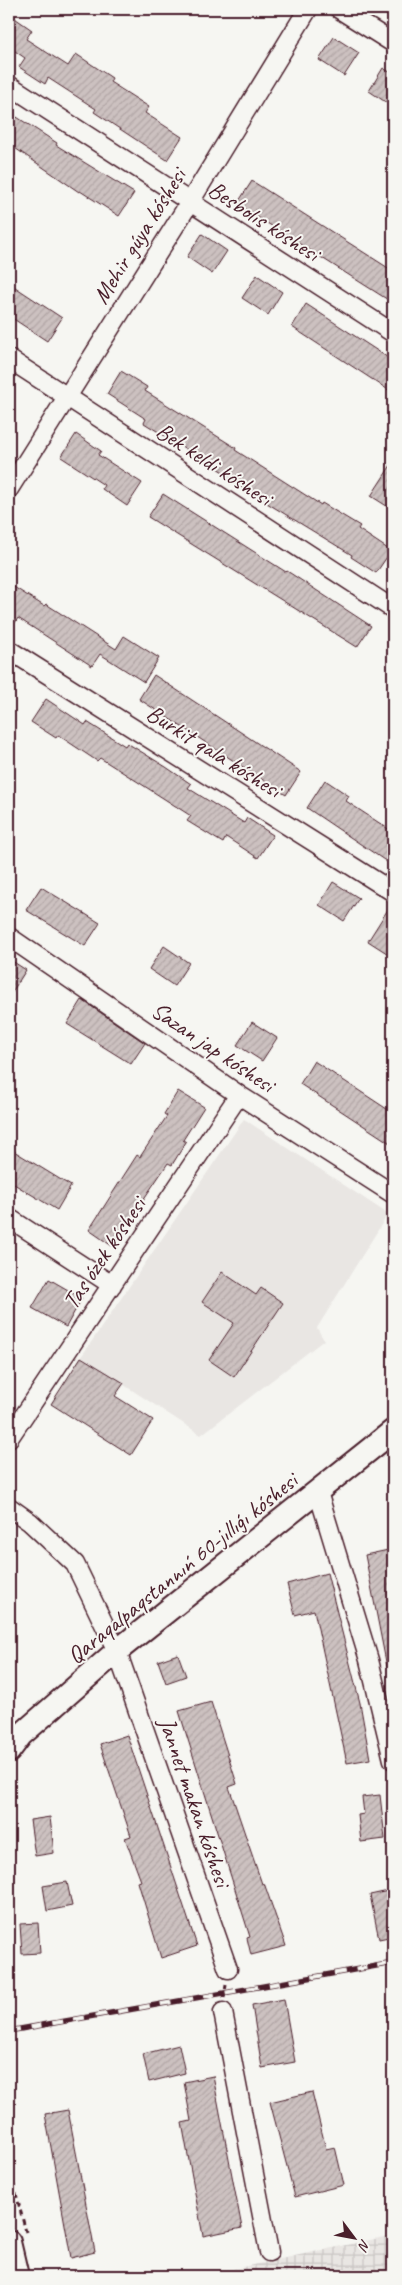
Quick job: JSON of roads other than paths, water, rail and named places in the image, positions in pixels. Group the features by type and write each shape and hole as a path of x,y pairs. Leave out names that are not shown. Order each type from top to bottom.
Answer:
{"street":[{"name":"Mehir gúyа kóshesi","path":"9,488 190,202 308,9"},
{"path":"339,9 393,43"},
{"name":"Besbolıs kóshesi","path":"9,85 393,333"},
{"name":"Bek keldi kóshesi","path":"9,359 393,609"},
{"name":"Burkit qala kóshesi","path":"9,650 393,892"},
{"name":"Sazan jap kóshesi","path":"9,937 239,1095 393,1194"},
{"name":"Tas ózek kóshesi","path":"9,1438 239,1095"},
{"path":"9,1218 112,1285"},
{"name":"Qaraqalpaqstannıń 60-jıllıǵı kóshesi","path":"9,1751 21,1735 117,1651 393,1431"},
{"path":"318,1492 369,1660 393,1760"},
{"path":"9,1507 30,1522 75,1564 117,1651"},
{"name":"Jannet makan kóshesi","path":"117,1651 228,1969"},
{"path":"223,2012 270,2252"},
{"path":"17,2276 18,2241"}],"railway":[{"path":"9,2031 393,1963"}]}
